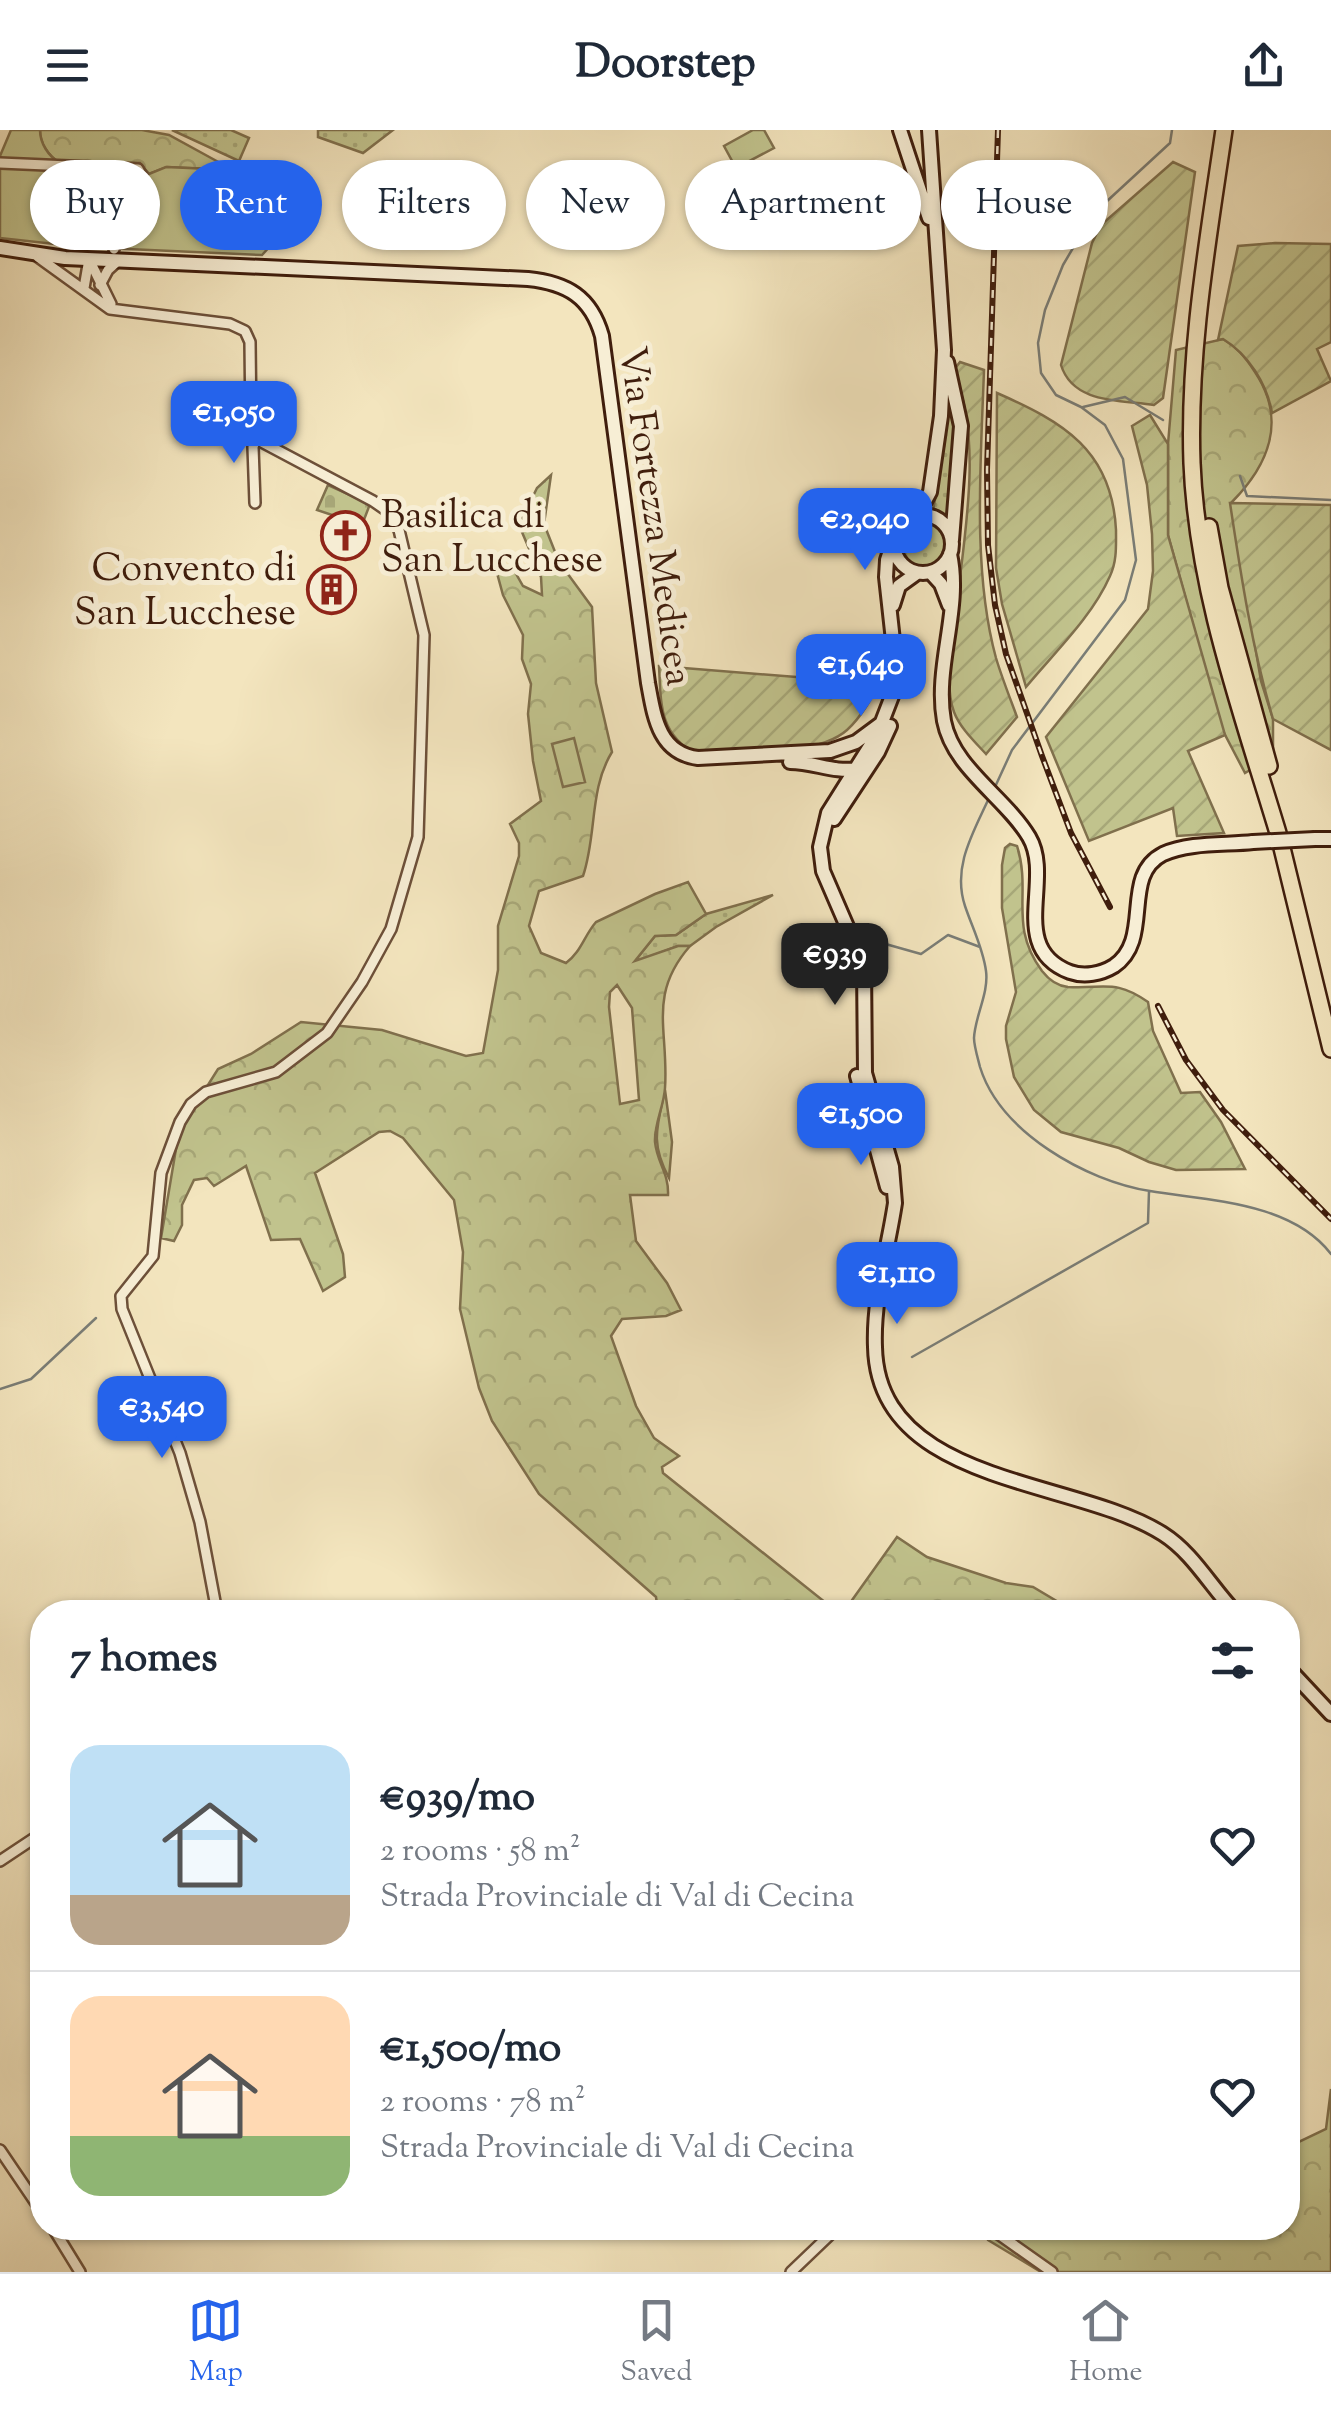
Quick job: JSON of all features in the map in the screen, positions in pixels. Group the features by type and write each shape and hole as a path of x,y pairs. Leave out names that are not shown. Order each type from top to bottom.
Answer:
{"highway":[{"path":"1224,130 1195,342 1192,464 1209,592 1331,1008"},
{"path":"1234,130 1204,342 1202,462 1220,588 1284,840 1331,1049"}],"main road":[{"path":"900,130 910,160"},
{"path":"830,886 831,825 885,728 898,683 886,568 895,536 930,492 942,416 944,350 929,130"},
{"path":"921,178 932,176"},
{"path":"921,194 937,258"},
{"name":"Via Fortezza Medicea","path":"0,248 89,259 116,255 528,279 556,284 582,296 599,324 606,354 654,712 664,739 684,756"},
{"path":"944,350 961,426 943,716 947,732 970,766 1032,843 1037,866 1033,920 1037,939 1056,963 1081,974 1098,974 1123,959 1135,938 1143,874 1162,854 1182,848 1254,842 1331,840"},
{"path":"892,613 897,588 939,569 951,547 949,531 936,518 910,518"},
{"path":"895,536 896,555 901,564 941,584 950,608"},
{"path":"684,756 826,752 885,728"},
{"path":"885,728 840,793 821,837 822,867 858,946 864,970 867,1082 894,1181 895,1203 875,1352 887,1395 906,1424 946,1454 1130,1515 1167,1536 1191,1559 1219,1600"},
{"path":"684,756 705,764 802,762 828,770 855,770"},
{"path":"828,770 840,793"},
{"path":"848,929 856,978 859,1087 886,1182 887,1244"},
{"path":"1300,1681 1331,1714"}],"street":[{"path":"0,163 138,168 140,184 116,255 100,285"},
{"path":"36,255 106,307 235,325 246,333 250,342 251,427 256,439 373,501 394,518 424,635 418,838 391,928 362,982 327,1033 276,1072 206,1092 191,1104 161,1173 153,1256 121,1296 122,1309 180,1452 200,1522 215,1600"},
{"path":"84,288 89,259"},
{"path":"89,259 108,302 122,311"},
{"path":"255,503 256,439"},
{"path":"0,1861 30,1841"},
{"path":"0,2150 30,2194"},
{"path":"60,2240 80,2272"},
{"path":"791,2272 824,2240"},
{"path":"1007,2240 1052,2272"}],"green space":[{"path":"11,130 40,130 41,140 56,160 30,160 30,241 0,238 0,156"},
{"path":"40,130 142,130 169,135 215,160 180,160 180,168 160,170 160,160 56,160 41,140"},
{"path":"172,130 231,130 249,138 237,160"},
{"path":"318,130 393,130 363,153 318,137"},
{"path":"753,130 764,130 774,148 751,160 732,160 724,146"},
{"path":"1173,162 1195,172 1163,398 1154,405 1087,393 1067,378 1061,365 1090,250 1108,250 1108,219"},
{"path":"180,168 180,250 267,250 262,255 150,250 160,250 160,169"},
{"path":"1331,244 1331,342 1317,349 1331,381 1272,413 1266,391 1248,361 1232,345 1218,340 1238,246"},
{"path":"1223,339 1241,353 1255,372 1265,390 1271,425 1264,458 1231,503 1261,681 1273,719 1273,756 1245,773 1222,729 1168,535 1168,444 1176,350"},
{"path":"960,362 984,370 980,515 984,589 996,658 1017,717 986,754 960,724 950,692 970,463 963,399 953,371"},
{"path":"947,389 956,440 948,520 933,511 944,446"},
{"path":"997,393 1043,415 1080,442 1105,479 1116,530 1114,565 1102,591 1083,620 1026,687 996,568"},
{"path":"1150,415 1168,444 1168,535 1225,735 1188,751 1224,833 1177,836 1173,808 1089,841 1046,737 1148,609 1152,534 1147,485 1132,426"},
{"path":"551,475 544,524 559,562 592,607 596,683 612,752 596,797 583,876 539,891 529,926 541,953 566,963 596,922 688,882 706,914 676,935 655,936 635,961 678,946 690,946 677,964 664,997 665,1088 655,1142 668,1195 630,1195 636,1241 667,1283 681,1310 666,1316 622,1319 611,1336 636,1406 654,1438 679,1456 662,1467 663,1473 822,1600 656,1600 539,1494 492,1421 479,1388 460,1309 463,1252 454,1200 403,1138 390,1131 379,1132 315,1173 343,1254 345,1277 323,1291 300,1239 271,1240 246,1166 214,1186 207,1178 194,1180 182,1205 182,1225 174,1241 161,1238 179,1131 218,1069 251,1054 301,1022 382,1030 466,1056 483,1053 498,970 498,926 519,856 519,843 510,824 541,801 533,761 528,714 531,684 522,659 523,635 497,573 511,565 523,586 542,595 541,577 519,525 537,488","holes":["617,985 632,1008 639,1100 620,1104 609,1007 610,992"]},
{"path":"328,485 370,504 362,525 317,510"},
{"path":"1230,503 1331,505 1331,750 1273,719 1253,639"},
{"path":"923,523 939,529 945,545 939,561 923,567 907,561 901,545 907,529"},
{"path":"659,666 872,683 889,666 859,716 833,739 796,749 696,754 675,737 664,717"},
{"path":"574,738 585,782 563,787 552,744"},
{"path":"1010,844 1017,846 1021,863 1026,939 1042,971 1060,985 1118,988 1148,1002 1153,1031 1181,1093 1200,1092 1245,1169 1176,1170 1119,1148 1061,1132 1034,1110 1014,1077 1006,1039 1016,992 1002,908 1002,865 1005,848"},
{"path":"773,895 690,946 678,946 633,963 655,936 676,935 706,914"},
{"path":"665,1090 672,1142 669,1178 657,1145"},
{"path":"897,1537 927,1557 1006,1583 1033,1587 1055,1600 852,1600"},
{"path":"1331,2089 1331,2272 1041,2272 988,2240 1300,2240 1300,2141 1326,2129"}],"waterway":[{"path":"995,787 1012,750 1125,600 1136,560 1123,459 1105,425 1056,395 1041,373 1038,343 1045,310 1063,265 1093,214 1170,143 1172,130"},
{"path":"1083,407 1125,397 1163,420"},
{"path":"1240,476 1247,496 1331,500"},
{"path":"989,798 966,850 961,878 965,906 986,971 974,1038 990,1091 1026,1132 1073,1165 1125,1185 1272,1214 1314,1237 1331,1254"},
{"path":"882,943 921,954 948,935 980,947"},
{"path":"912,1357 1148,1223 1149,1191"},
{"path":"0,1389 31,1379 96,1318"}],"railway":[{"path":"998,130 987,470 988,545 995,605 1006,654 1071,833 1110,907"},
{"path":"1158,1006 1186,1060 1223,1110 1331,1219"}],"place":[{"name":"Basilica di San Lucchese","path":"346,536"},
{"name":"Convento di San Lucchese","path":"331,589"}]}
